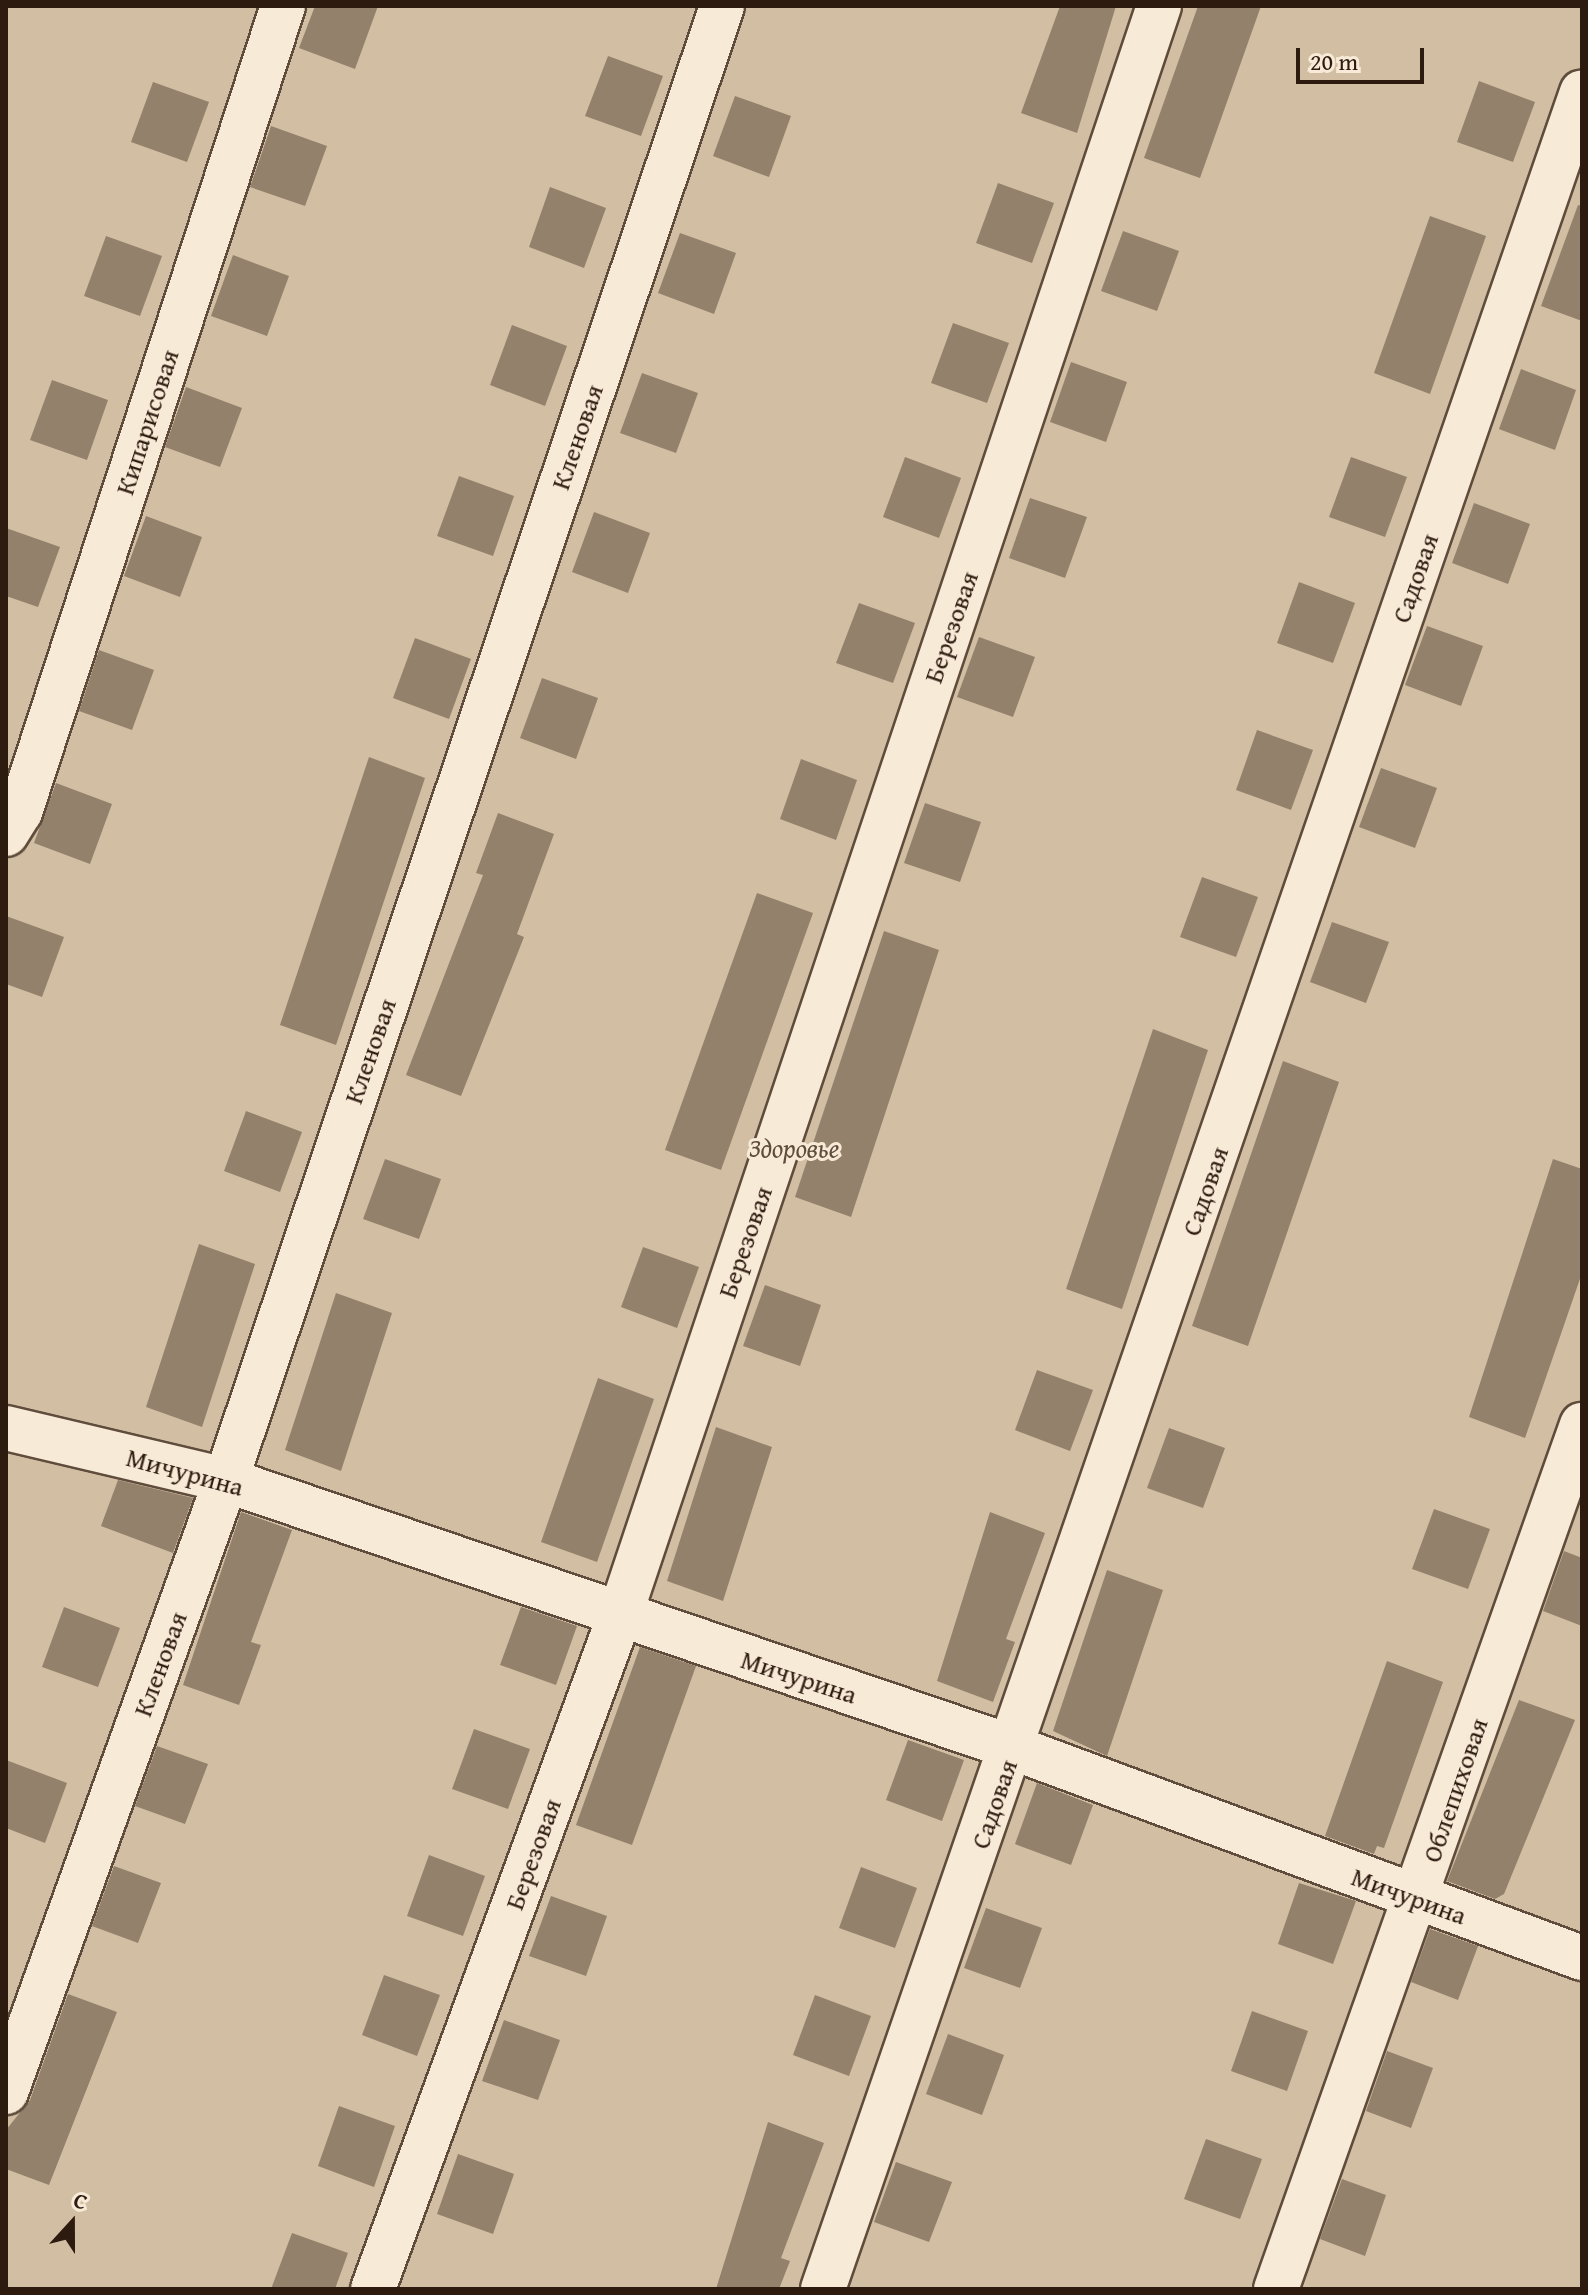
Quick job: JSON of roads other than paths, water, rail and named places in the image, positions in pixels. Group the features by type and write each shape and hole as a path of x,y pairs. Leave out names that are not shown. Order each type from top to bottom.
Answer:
{"street":[{"name":"Кипарисовая","path":"6,834 20,812 283,6"},
{"name":"Кленовая","path":"6,2092 226,1480 722,6"},
{"name":"Березовая","path":"373,2289 619,1618 1159,6"},
{"name":"Садовая","path":"823,2289 1014,1748 1582,92"},
{"name":"Облепиховая","path":"1276,2289 1417,1901 1582,1425"},
{"name":"Мичурина","path":"6,1428 226,1480 619,1618 1014,1748 1417,1901 1582,1958"}],"park label":[{"name":"Здоровье","path":"794,1148"}]}
